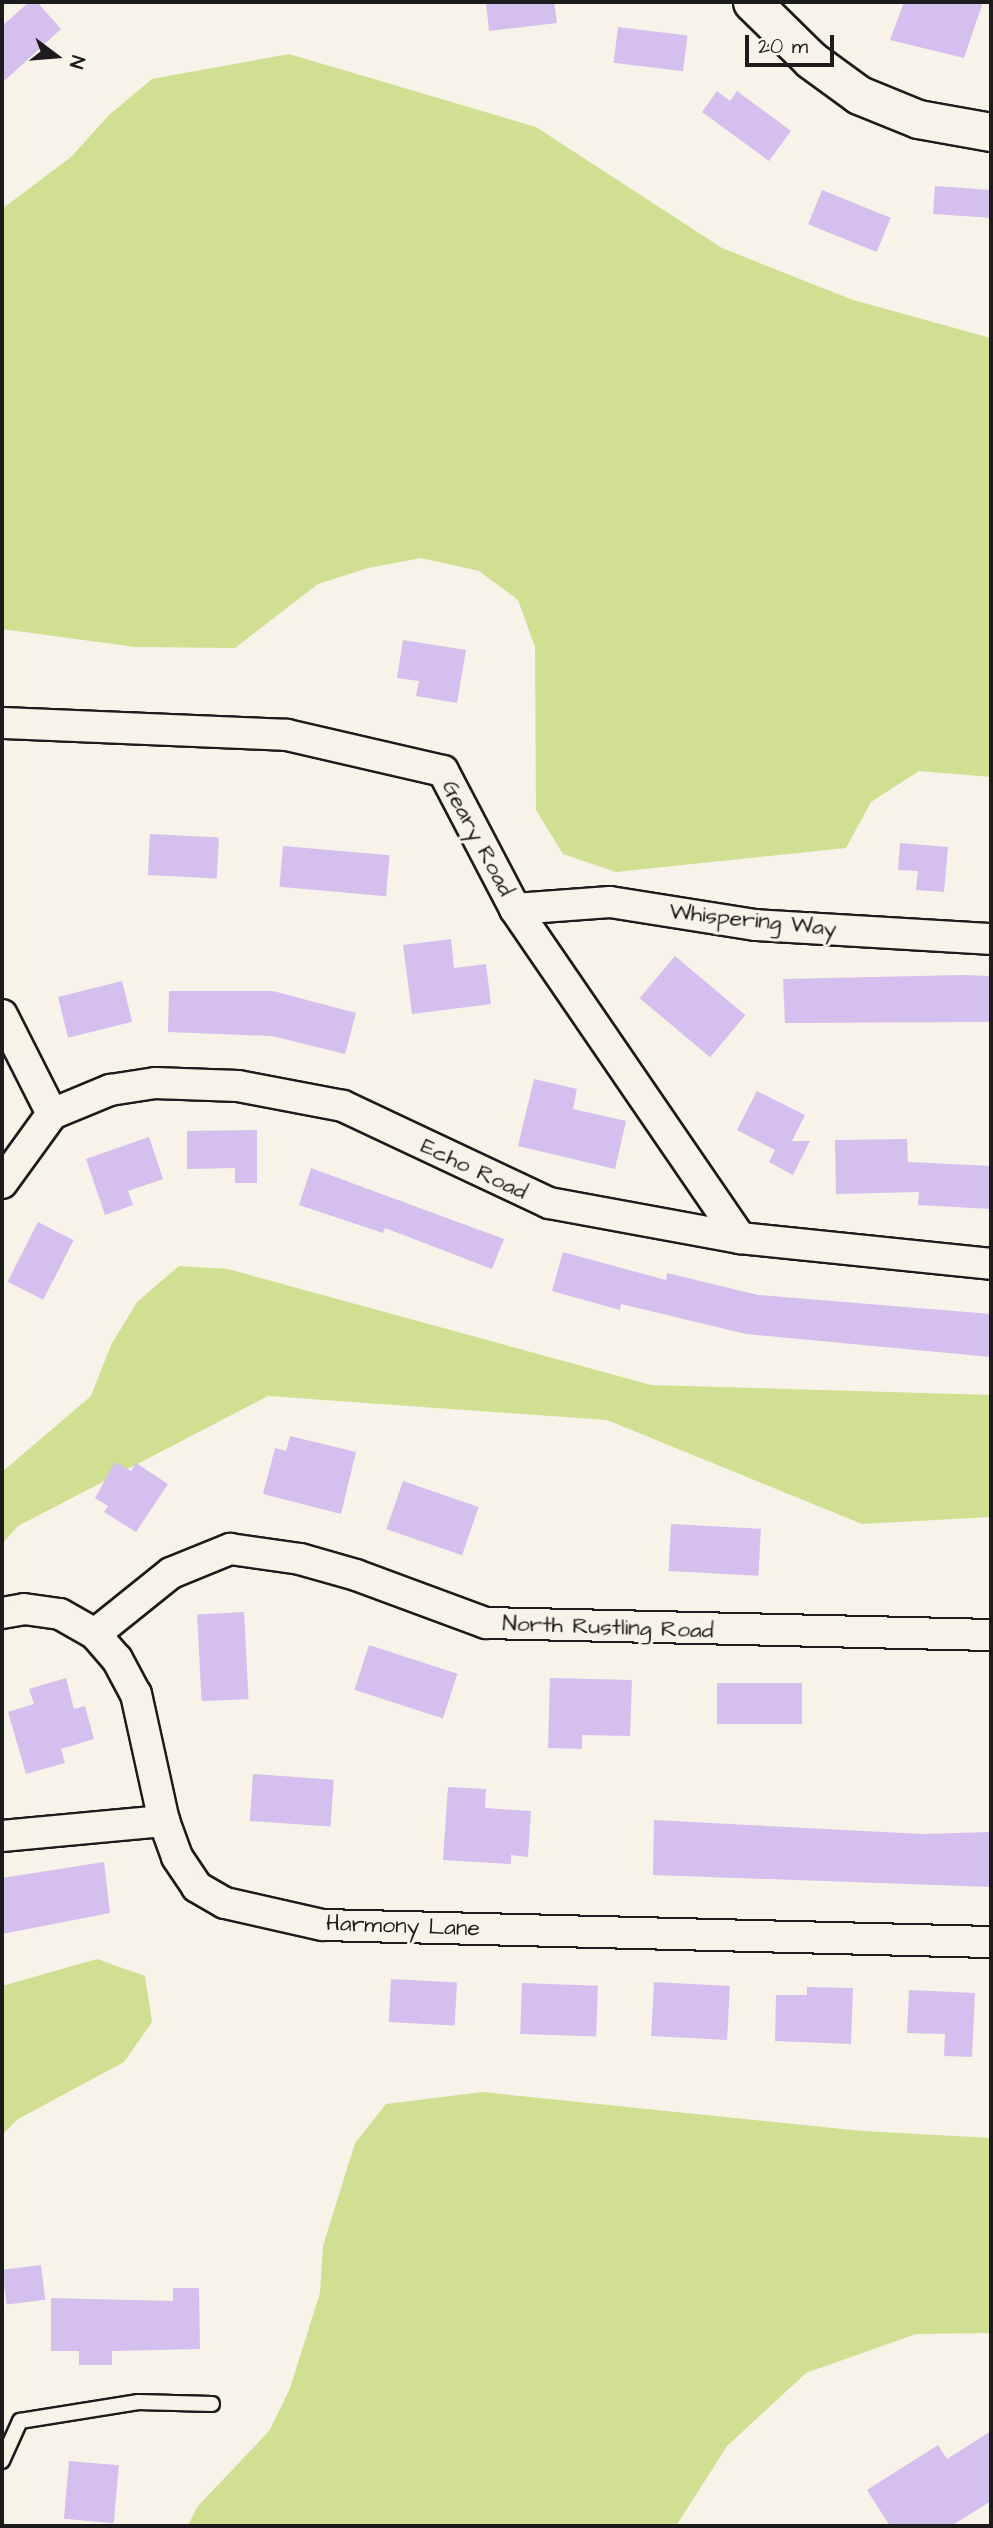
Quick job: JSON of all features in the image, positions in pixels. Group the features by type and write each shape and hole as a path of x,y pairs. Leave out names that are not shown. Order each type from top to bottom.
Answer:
{"street":[{"path":"752,2 819,67 859,94 918,119 991,132"},
{"name":"Geary Road","path":"2,723 287,735 443,771 515,909 740,1238"},
{"name":"Whispering Way","path":"515,909 610,902 755,925 991,939"},
{"path":"2,1015 52,1114 2,1183"},
{"name":"Echo Road","path":"52,1114 110,1090 155,1083 238,1086 343,1106 549,1203 740,1238 991,1264"},
{"name":"North Rustling Road","path":"95,1634 171,1573 230,1549 300,1559 356,1575 486,1623 991,1635"},
{"name":"Harmony Lane","path":"2,1613 24,1609 60,1614 95,1634 136,1694 164,1821 197,1887 225,1903 323,1925 991,1941"},
{"path":"2,1836 164,1821"}],"lane":[{"path":"2,2461 20,2421 138,2402 212,2404"}],"green space":[{"path":"289,54 536,127 722,248 853,300 991,338 991,777 919,771 871,802 846,848 616,872 563,854 536,810 535,647 518,600 479,571 421,558 368,568 318,584 235,648 135,647 2,629 2,209 71,157 109,115 152,79"},
{"path":"179,1266 228,1269 651,1385 991,1395 991,1517 862,1524 607,1420 268,1396 18,1526 2,1544 2,1472 91,1396 111,1345 137,1302"},
{"path":"97,1959 145,1976 152,2022 124,2062 18,2119 2,2135 2,1986"},
{"path":"482,2092 862,2131 991,2138 991,2333 916,2334 806,2373 727,2446 676,2526 188,2526 197,2507 270,2430 290,2388 320,2293 323,2246 355,2143 386,2104"}],"building":[{"path":"29,2 37,2 61,29 2,83 2,26"},
{"path":"486,2 554,2 557,23 489,31"},
{"path":"904,2 983,2 964,58 890,40"},
{"path":"618,27 687,36 683,71 614,63"},
{"path":"717,91 730,101 737,91 791,131 769,161 702,112"},
{"path":"935,186 991,190 989,218 933,214"},
{"path":"822,190 891,218 877,252 808,224"},
{"path":"403,640 466,650 457,703 416,696 419,681 397,678"},
{"path":"150,834 219,838 217,879 148,875"},
{"path":"900,843 948,847 944,892 916,890 918,871 898,870"},
{"path":"283,846 390,855 386,896 279,887"},
{"path":"451,939 454,968 486,964 491,1004 412,1014 403,945"},
{"path":"675,956 745,1015 710,1057 640,998"},
{"path":"991,976 991,1022 785,1023 783,979"},
{"path":"122,981 132,1022 68,1038 58,997"},
{"path":"169,991 273,991 356,1013 345,1054 272,1036 168,1032"},
{"path":"534,1079 577,1089 573,1109 626,1121 615,1169 518,1146"},
{"path":"757,1091 805,1115 792,1141 810,1141 793,1175 769,1162 775,1150 737,1130"},
{"path":"257,1130 257,1183 235,1183 235,1168 187,1169 187,1131"},
{"path":"149,1137 163,1179 128,1191 133,1205 105,1215 86,1159"},
{"path":"907,1139 908,1162 991,1166 991,1209 918,1205 919,1192 836,1194 835,1140"},
{"path":"311,1168 504,1239 492,1269 385,1228 383,1233 299,1205"},
{"path":"38,1222 74,1240 43,1300 8,1282"},
{"path":"563,1252 666,1280 667,1273 758,1295 991,1314 991,1357 746,1334 621,1304 620,1310 552,1291"},
{"path":"290,1436 356,1452 341,1514 263,1494 275,1448 286,1451"},
{"path":"115,1462 131,1471 136,1463 168,1484 136,1532 104,1512 108,1506 95,1498"},
{"path":"403,1481 479,1507 462,1555 386,1529"},
{"path":"671,1524 761,1529 758,1576 669,1571"},
{"path":"244,1612 249,1699 202,1701 197,1614"},
{"path":"369,1645 457,1674 443,1718 354,1690"},
{"path":"66,1678 74,1709 85,1706 94,1739 61,1749 65,1763 26,1774 8,1712 34,1704 29,1689"},
{"path":"550,1678 632,1680 630,1736 582,1735 582,1749 548,1748"},
{"path":"717,1683 802,1683 802,1724 717,1724"},
{"path":"253,1774 334,1780 331,1827 250,1821"},
{"path":"448,1787 486,1789 485,1808 531,1811 528,1857 511,1855 511,1864 443,1860"},
{"path":"654,1820 922,1834 991,1832 991,1887 653,1875"},
{"path":"104,1862 110,1913 2,1934 2,1878"},
{"path":"391,1979 457,1982 455,2025 389,2022"},
{"path":"654,1982 730,1986 727,2040 651,2036"},
{"path":"522,1983 598,1986 596,2037 520,2034"},
{"path":"807,1987 853,1988 851,2044 775,2041 776,1995 807,1995"},
{"path":"909,1990 975,1993 972,2057 944,2056 945,2034 907,2033"},
{"path":"41,2265 45,2300 7,2304 2,2270"},
{"path":"173,2288 199,2288 200,2349 112,2351 112,2365 79,2365 79,2351 51,2351 51,2298 173,2301"},
{"path":"991,2431 991,2501 951,2526 890,2526 867,2490 938,2445 947,2459"},
{"path":"69,2461 119,2465 114,2523 64,2519"}]}
